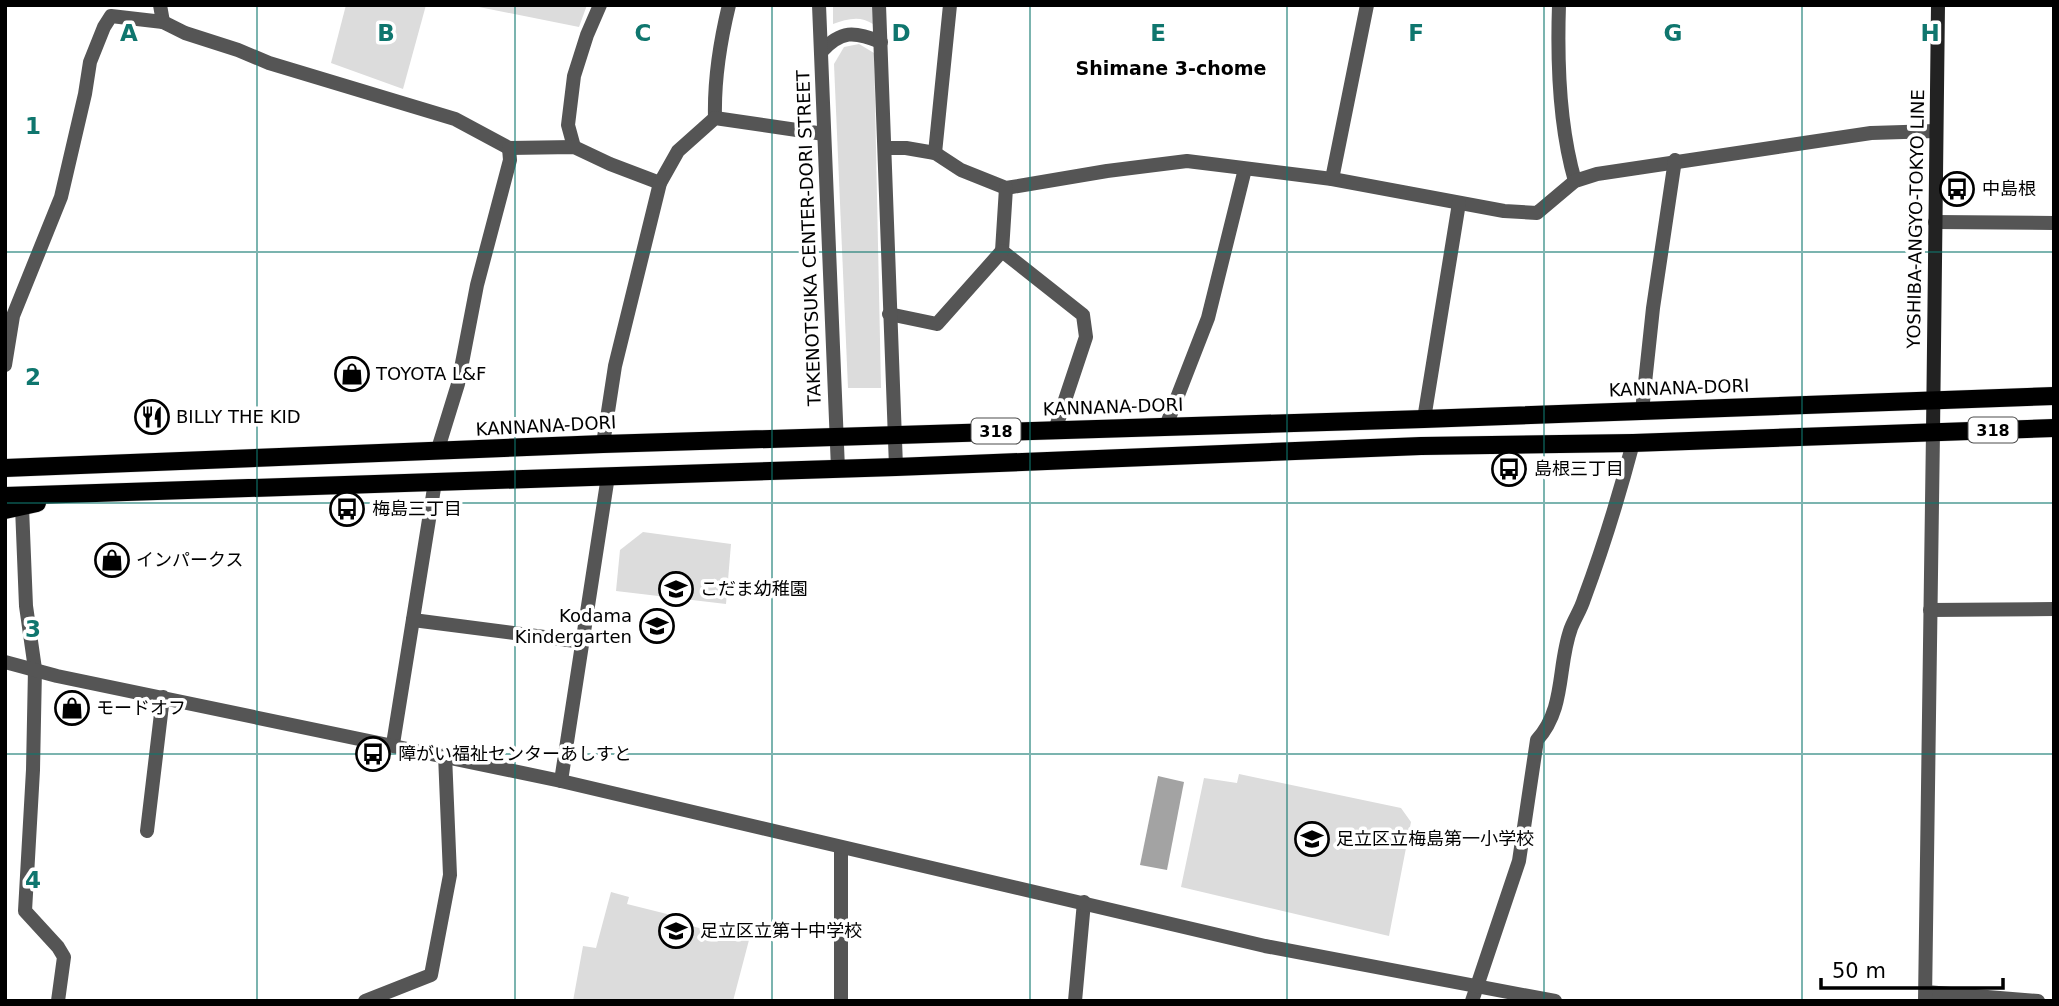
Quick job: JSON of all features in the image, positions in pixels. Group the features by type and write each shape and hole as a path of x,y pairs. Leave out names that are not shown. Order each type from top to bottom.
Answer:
{"main road":[{"name":"YOSHIBA-ANGYO-TOKYO LINE","path":"1933,432 1938,5"},
{"name":"KANNANA-DORI","path":"5,468 603,444 1424,419 2054,396"},
{"name":"318","path":"5,496 896,467 1421,446 1633,443 2054,428"},
{"path":"5,456 60,467"},
{"path":"14,509 60,495"}],"street":[{"path":"160,5 163,22"},
{"path":"574,147 568,125 575,76 587,35 600,5"},
{"path":"603,444 615,366 660,183 678,151 715,118 721,39 729,5"},
{"name":"TAKENOTSUKA CENTER-DORI STREET","path":"819,5 838,469"},
{"path":"879,5 896,467"},
{"path":"935,153 950,5"},
{"path":"1332,179 1367,5"},
{"path":"1559,5 1558,44 1566,152 1575,181"},
{"path":"5,365 13,316 61,197 90,62 111,16 163,22 184,33 269,63 455,119 509,148 574,147 660,183"},
{"path":"821,52 838,37 848,34 860,34 881,42"},
{"path":"715,118 824,134"},
{"path":"886,148 935,153 961,170 1006,188 1187,161 1332,179 1504,211 1537,213 1575,181 1597,174 1871,132 1936,131"},
{"path":"437,452 458,384 477,285 510,160 509,148"},
{"path":"1642,411 1653,308 1675,160"},
{"path":"1166,426 1208,318 1245,169"},
{"path":"889,314 937,324 1002,251 1006,188"},
{"path":"1424,419 1459,203"},
{"path":"1935,222 2054,223"},
{"path":"1002,251 1083,315 1086,337 1055,430"},
{"path":"1933,432 1926,997 2038,1001"},
{"path":"1474,994 1519,861 1537,740 1548,729 1557,708 1570,630 1584,601 1611,522 1633,443"},
{"path":"561,781 608,476"},
{"path":"393,744 435,482"},
{"path":"14,509 35,670 33,770 25,911 64,957 58,1001"},
{"path":"1930,610 2054,609"},
{"path":"414,620 583,642"},
{"path":"5,662 561,781 1474,994 1555,1001"},
{"path":"147,831 163,697"},
{"path":"365,1001 430,975 450,876 445,755"},
{"path":"841,848 841,1001"},
{"path":"1075,1001 1084,902"}],"shaded area":[{"path":"346,5 426,5 403,89 331,63"},
{"path":"469,5 587,5 579,27"},
{"path":"833,5 872,5 873,24 848,19 833,24"},
{"path":"859,44 874,53 881,388 848,388 834,64 844,47"},
{"path":"643,532 731,544 726,604 616,591 620,550"},
{"path":"1239,774 1401,808 1411,822 1389,936 1181,887 1204,778 1237,783"},
{"path":"1158,776 1184,782 1167,870 1140,865"},
{"path":"611,892 629,897 627,904 687,919 687,925 749,940 733,1001 573,1001 583,946 596,948"}],"place":[{"name":"中島根","path":"1957,189"},
{"name":"TOYOTA L&F","path":"352,374"},
{"name":"BILLY THE KID","path":"152,417"},
{"name":"島根三丁目","path":"1509,469"},
{"name":"梅島三丁目","path":"347,509"},
{"name":"インパークス","path":"112,560"},
{"name":"こだま幼稚園","path":"676,589"},
{"name":"Kodama Kindergarten","path":"657,626"},
{"name":"モードオフ","path":"72,708"},
{"name":"障がい福祉センターあしすと","path":"373,754"},
{"name":"足立区立梅島第一小学校","path":"1312,839"},
{"name":"足立区立第十中学校","path":"676,931"}],"district":[{"name":"Shimane 3-chome","path":"1171,68"}]}
